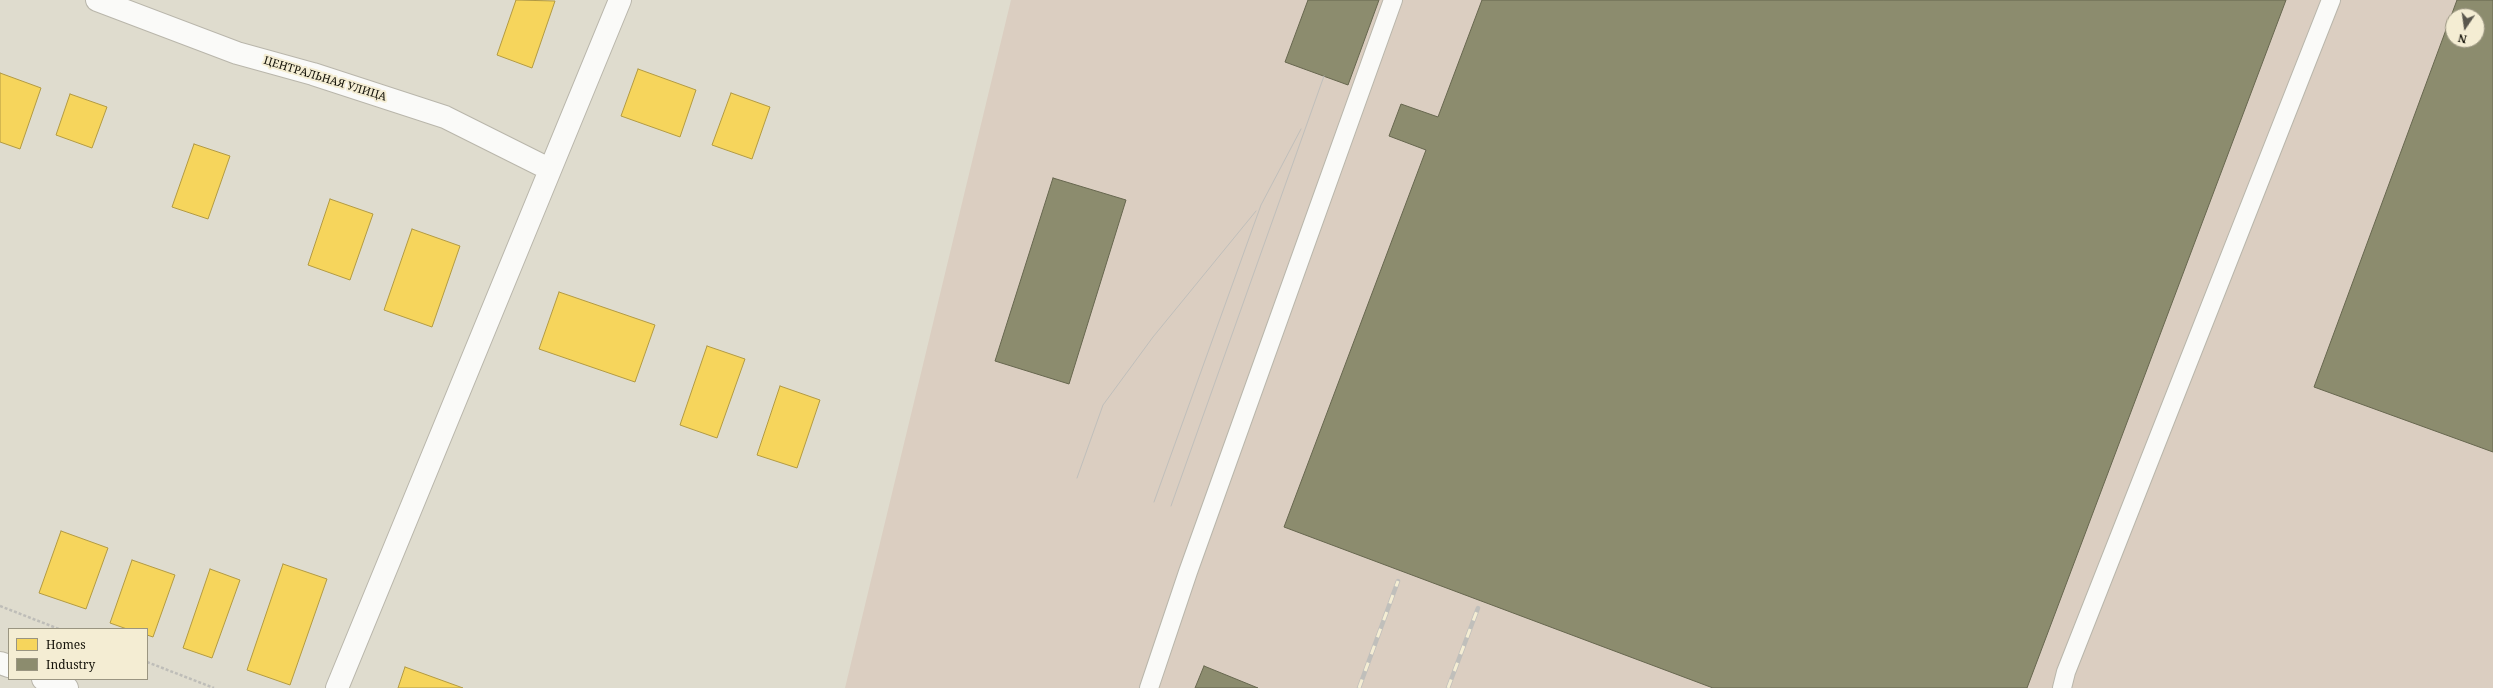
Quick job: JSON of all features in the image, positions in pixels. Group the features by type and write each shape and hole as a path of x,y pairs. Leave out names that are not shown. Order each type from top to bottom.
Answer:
{"street":[{"name":"ЦЕНТРАЛЬНАЯ УЛИЦА","path":"97,0 237,53 313,74 445,117 549,168"},
{"path":"337,688 549,168 620,0"},
{"path":"46,680 67,688"}],"lane":[{"path":"1149,688 1193,557 1393,0"},
{"path":"2062,688 2066,672 2331,0"}],"path":[{"path":"0,606 56,628"},
{"path":"148,662 214,688"}],"shaded area":[{"path":"1011,0 2493,0 2493,688 845,688"}],"building: Homes":[{"path":"516,0 555,1 532,68 497,55"},
{"path":"638,69 696,90 680,137 621,116"},
{"path":"0,73 41,88 20,149 0,142"},
{"path":"731,93 770,107 752,159 712,145"},
{"path":"70,94 107,107 92,148 56,135"},
{"path":"194,144 230,156 208,219 172,207"},
{"path":"330,199 373,214 350,280 308,265"},
{"path":"412,229 460,246 432,327 384,310"},
{"path":"559,292 655,325 635,382 539,349"},
{"path":"707,346 745,359 717,438 680,425"},
{"path":"780,386 820,400 797,468 757,455"},
{"path":"61,531 108,548 86,609 39,593"},
{"path":"132,560 175,575 153,637 148,635 148,628 124,628 110,623"},
{"path":"283,564 327,579 290,685 247,670"},
{"path":"210,569 240,580 212,658 183,648"},
{"path":"405,667 463,688 398,688"}],"building: Industry":[{"path":"1308,0 1379,0 1348,85 1285,62"},
{"path":"1482,0 2286,0 2027,688 1713,688 1284,527 1426,150 1389,136 1401,104 1438,117"},
{"path":"2457,0 2493,0 2493,452 2314,387 2445,32 2445,48 2485,48 2485,8 2454,8"},
{"path":"1053,178 1126,200 1069,384 995,361"},
{"path":"1204,666 1258,688 1195,688"}],"tram line":[{"path":"1171,506 1324,76"},
{"path":"1154,502 1261,205 1301,129"},
{"path":"1077,478 1103,405 1153,337 1256,211"}],"railway":[{"path":"1359,688 1398,581"},
{"path":"1448,688 1478,608"}]}
